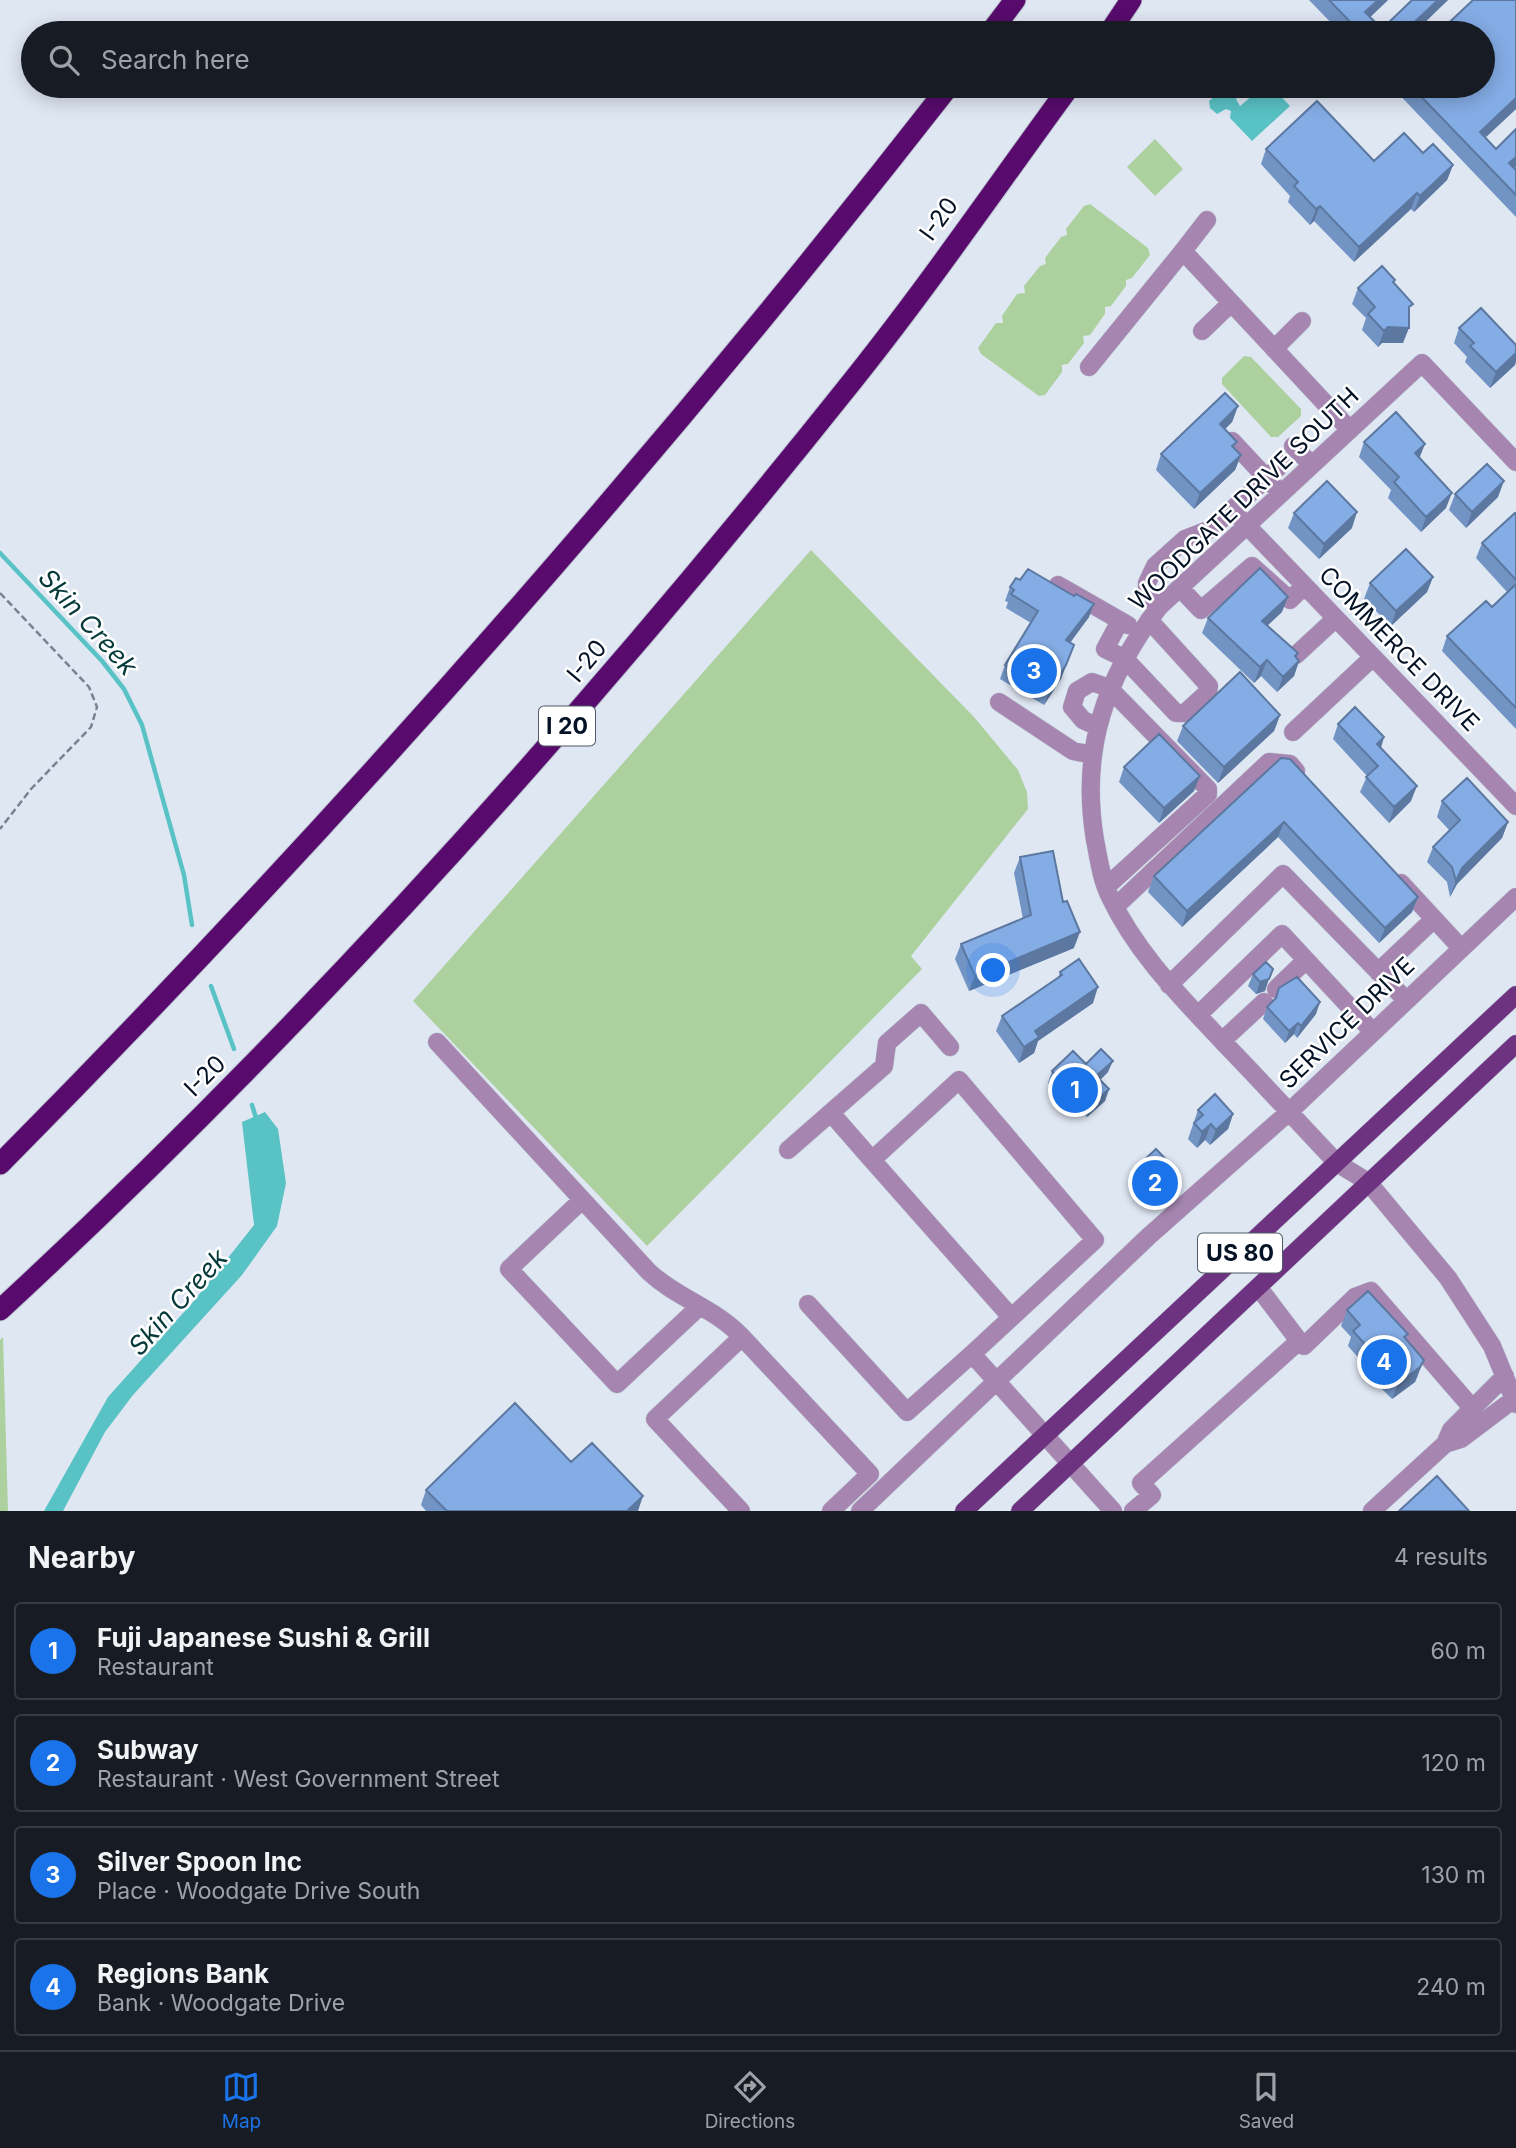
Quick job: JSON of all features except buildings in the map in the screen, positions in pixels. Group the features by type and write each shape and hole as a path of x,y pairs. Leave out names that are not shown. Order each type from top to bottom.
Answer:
{"highway":[{"path":"999,21 1015,0"},
{"path":"1117,21 1131,0"},
{"path":"0,1164 122,1040 382,762 549,574 722,368 939,98"},
{"name":"I-20","path":"0,1310 140,1178 308,1009 573,719 848,386 1061,98"}],"main road":[{"name":"US 80","path":"964,1511 1516,995"},
{"name":"US 80","path":"1020,1511 1516,1044"}],"street":[{"path":"1089,367 1207,220"},
{"path":"1183,251 1350,430"},
{"path":"1202,331 1231,303"},
{"path":"1274,349 1302,321"},
{"name":"WOODGATE DRIVE SOUTH","path":"1289,1112 1147,960 1106,887 1093,825 1093,755 1109,688 1124,658 1149,620 1422,363 1516,463"},
{"path":"1232,441 1281,494"},
{"path":"1293,446 1312,466"},
{"path":"1120,621 1105,649 1124,658 1176,713 1185,713 1208,692 1205,681 1149,620 1146,590 1155,566 1185,539 1211,529 1282,464"},
{"name":"COMMERCE DRIVE","path":"1232,510 1371,658 1516,806"},
{"path":"1216,555 1236,578"},
{"path":"1180,588 1201,610 1247,568 1258,568 1290,600 1304,586"},
{"path":"1058,585 1120,621 1149,620"},
{"path":"1296,655 1335,619"},
{"path":"1293,732 1371,658"},
{"path":"1098,727 1076,713 1072,700 1081,687 1092,682 1109,688 1208,789 1208,794 1106,887"},
{"path":"999,702 1073,751 1093,755"},
{"path":"1115,907 1269,762 1290,764 1308,783"},
{"path":"1389,870 1461,948"},
{"path":"1169,985 1283,874 1406,1000"},
{"name":"SERVICE DRIVE","path":"1515,1401 1492,1346 1448,1278 1368,1182 1337,1163 1289,1112 1516,897"},
{"path":"1378,972 1434,919"},
{"path":"1198,1015 1282,934 1373,1032"},
{"path":"1222,1041 1306,960"},
{"path":"788,1150 884,1066 887,1043 921,1013 950,1047"},
{"path":"437,1042 663,1285 722,1317 870,1474 831,1511"},
{"path":"808,1304 907,1412 1095,1240 959,1080 872,1160"},
{"path":"846,1497 859,1511 1149,1236 1289,1112"},
{"path":"831,1114 1011,1317"},
{"path":"582,1200 509,1269 617,1384 700,1306"},
{"path":"1133,1511 1152,1495 1141,1483 1299,1341 1259,1288"},
{"path":"1304,1346 1355,1297 1371,1291 1473,1409"},
{"path":"741,1511 655,1419 742,1337"},
{"path":"972,1354 1110,1510"},
{"path":"1372,1511 1445,1444 1451,1430 1505,1377"},
{"path":"1445,1444 1461,1440 1515,1401"}],"path":[{"path":"0,593 89,687 97,707 91,727 31,789 0,829"}],"green space":[{"path":"1155,139 1183,169 1155,196 1127,167"},
{"path":"1090,204 1148,248 1150,255 1132,278 1126,280 1126,286 1111,306 1105,307 1105,314 1090,335 1083,336 1084,343 1068,364 1062,365 1062,372 1045,395 1039,396 981,354 978,348 996,323 1003,323 1002,316 1017,294 1025,293 1024,286 1040,266 1046,264 1045,258 1061,237 1067,235 1066,229 1084,206"},
{"path":"1244,356 1251,357 1301,409 1301,416 1278,437 1271,437 1222,384 1222,378"},
{"path":"811,550 974,717 1018,770 1027,792 1028,809 911,956 922,969 647,1246 413,1001"},
{"path":"3,1337 8,1511 0,1511 0,1340"}],"water":[{"path":"1213,98 1237,98 1240,106 1250,98 1282,98 1290,106 1252,141 1230,118 1231,111 1226,109 1217,114 1210,108 1209,101"},
{"path":"265,1112 278,1129 286,1183 277,1226 242,1275 133,1395 105,1432 63,1511 44,1511 108,1397 193,1302 254,1225 242,1122"}],"waterway":[{"name":"Skin Creek","path":"0,553 102,661 124,689 142,725 184,875 192,925"},
{"name":"Skin Creek","path":"211,986 234,1049"},
{"name":"Skin Creek","path":"252,1105 257,1121"}],"place":[{"name":"Silver Spoon Inc","path":"1034,671"},
{"name":"Fuji Japanese Sushi & Grill","path":"1075,1090"},
{"name":"Subway","path":"1155,1183"},
{"name":"Regions Bank","path":"1384,1362"}]}
